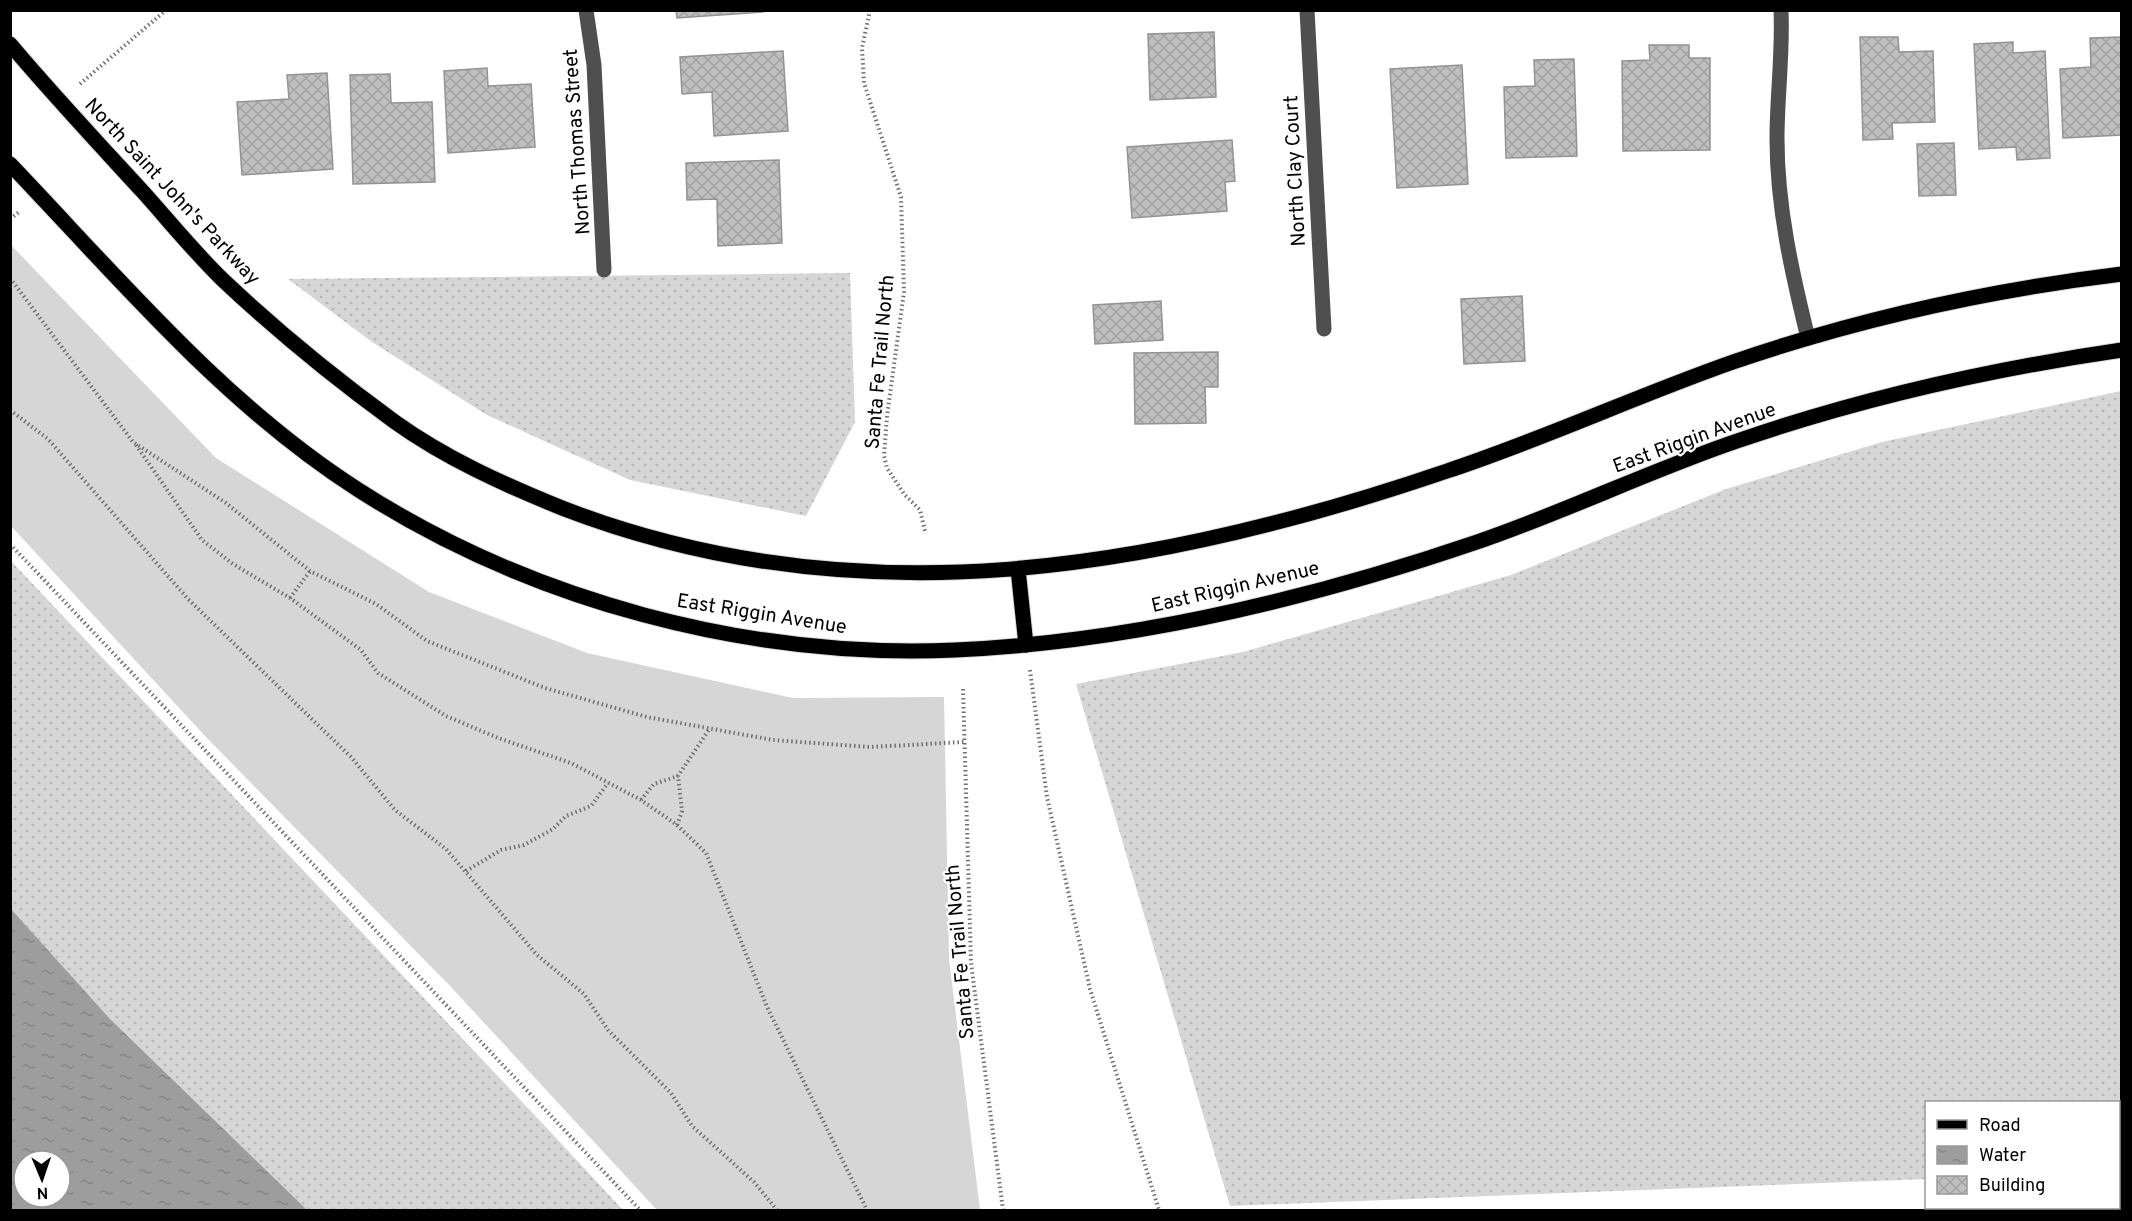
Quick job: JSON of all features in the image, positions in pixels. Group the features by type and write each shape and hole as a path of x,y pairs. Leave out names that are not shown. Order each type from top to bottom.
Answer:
{"main road":[{"name":"North Saint John's Parkway","path":"10,44 220,277 276,327 398,425 467,464 538,498 612,526 688,547 767,563 846,572 936,574 1018,569"},
{"name":"East Riggin Avenue","path":"10,164 217,381 354,488 441,537 534,579 611,604 689,625 768,639 849,648 954,650 1026,645 1179,621 1363,578 1478,541 1703,453 1817,415 1913,389 2001,370 2121,350"},
{"path":"1026,645 1018,569 1119,555 1200,540 1355,501 1456,468 1676,383 1808,338 1966,299 2121,274"}],"street":[{"name":"North Thomas Street","path":"586,10 594,65 604,270"},
{"name":"North Clay Court","path":"1307,10 1324,329"},
{"path":"1781,10 1776,141 1780,196 1789,261 1808,338"}],"path":[{"path":"60,101 165,10"},
{"name":"Santa Fe Trail North","path":"870,10 862,48 864,83 902,197 904,292 886,416 884,456 887,468 904,494 920,510 926,531"},
{"path":"10,278 133,442 202,540 233,564 290,598 360,650 378,673 446,716 498,738 571,763 641,800 677,825 706,853 767,1007 867,1210"},
{"path":"10,410 48,439 188,599 351,757 395,810 446,849 537,956 584,994 608,1030 671,1093 692,1126 754,1182 777,1210"},
{"path":"133,442 226,503 310,571 376,604 427,641 545,688 647,717 773,740 870,747 964,742"},
{"path":"10,544 640,1210"},
{"path":"290,598 310,571"},
{"path":"1026,645 1047,796 1090,989 1159,1210"},
{"name":"Santa Fe Trail North","path":"963,689 970,963 1004,1210"},
{"path":"677,825 682,811 682,795 678,776 686,760 694,754 710,728"},
{"path":"641,800 654,784 678,776"},
{"path":"466,871 501,850 524,845 553,829 566,816 591,806 608,783"}],"shaded area":[{"path":"10,244 216,458 429,592 587,653 793,698 944,697 949,959 980,1210 657,1210 451,987 206,737 11,526"},
{"path":"850,273 855,422 806,516 630,480 487,415 372,342 288,279"},
{"path":"2121,391 2121,1171 2120,1101 1925,1101 1925,1179 1230,1206 1076,684 1243,652 1511,575 1726,489 1882,442"},
{"path":"10,560 544,1125 623,1210 11,1210"}],"water":[{"path":"10,908 110,1019 307,1210 11,1210"}],"building":[{"path":"676,10 763,10 763,12 677,18"},
{"path":"1214,32 1216,97 1150,100 1148,34"},
{"path":"1860,37 1898,37 1899,52 1933,51 1935,122 1892,123 1893,139 1863,140"},
{"path":"2122,37 2122,135 2063,138 2060,69 2091,67 2090,38"},
{"path":"2013,42 2013,53 2045,51 2050,158 2017,160 2016,147 1979,149 1974,44"},
{"path":"1649,45 1689,45 1689,58 1710,58 1710,150 1623,151 1622,61 1650,60"},
{"path":"783,51 788,131 714,136 712,92 682,94 680,57"},
{"path":"1574,59 1577,156 1506,158 1504,87 1535,86 1534,60"},
{"path":"1462,65 1468,184 1397,188 1390,69"},
{"path":"487,68 488,86 531,84 535,147 448,153 444,71"},
{"path":"327,73 333,169 242,175 237,102 289,99 287,75"},
{"path":"390,74 391,103 432,102 435,182 353,184 350,75"},
{"path":"1232,140 1235,181 1225,182 1227,211 1132,218 1127,147"},
{"path":"1954,143 1956,195 1919,196 1917,144"},
{"path":"779,160 782,243 718,246 717,199 687,200 686,163"},
{"path":"1522,296 1525,361 1464,364 1461,299"},
{"path":"1161,301 1163,340 1095,344 1093,305"},
{"path":"1218,352 1218,387 1205,387 1206,423 1135,424 1134,353"}]}
